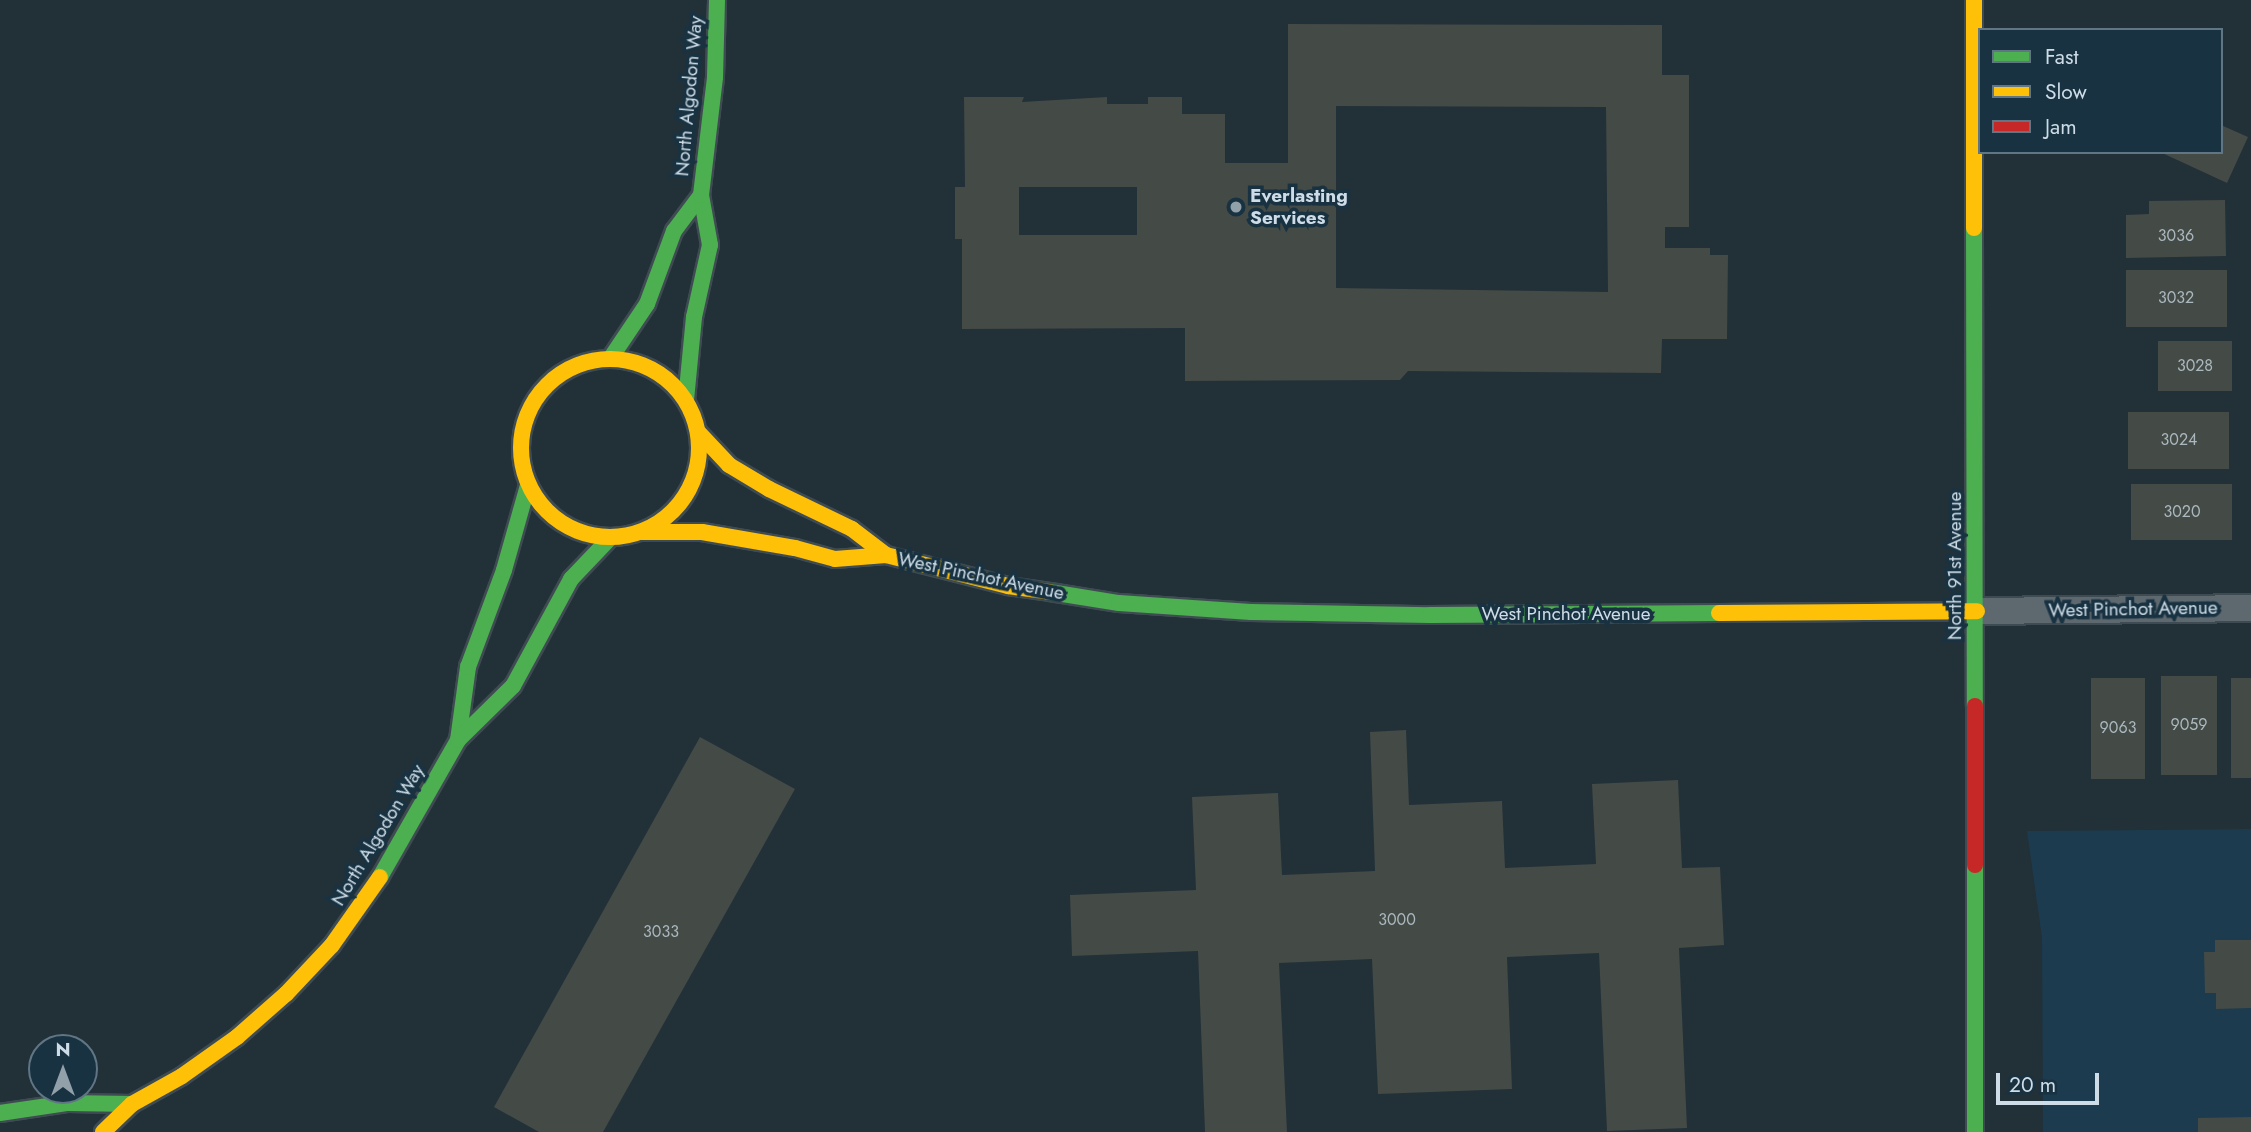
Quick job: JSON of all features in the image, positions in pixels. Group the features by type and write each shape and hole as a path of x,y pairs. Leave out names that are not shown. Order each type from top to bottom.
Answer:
{"street":[{"name":"North Algodon Way","path":"686,400 694,317 710,245 701,195 715,77 717,0"},
{"name":"North 91st Avenue","path":"1973,0 1975,1132"},
{"name":"North Algodon Way","path":"610,359 635,326 647,304 674,231 701,195"},
{"path":"610,359 648,368 666,378 686,400 699,433 699,464 688,493 668,517 642,532 610,538 584,534 561,523 542,506 528,485 521,461 521,436 535,400 561,373 584,363 610,359"},
{"name":"West Pinchot Avenue","path":"699,433 729,465 769,489 852,528 886,555"},
{"name":"North Algodon Way","path":"458,740 468,667 504,570 528,485"},
{"name":"West Pinchot Avenue","path":"642,532 702,532 795,548 835,559 886,555 1008,586 1070,596 1119,603 1251,612 1471,615 2251,608"},
{"name":"North Algodon Way","path":"103,1132 132,1104 182,1076 237,1037 286,995 332,945 387,867 458,740 513,686 571,579 610,538"},
{"path":"0,1113 68,1103 132,1104"}],"shaded area":[{"path":"2251,829 2251,1132 2043,1132 2042,938 2027,831"}],"building":[{"name":"Everlasting Services","path":"1288,24 1662,25 1662,75 1689,75 1689,227 1665,227 1665,248 1710,248 1710,255 1728,255 1727,339 1662,339 1661,373 1408,371 1400,380 1185,381 1185,328 962,329 962,239 955,239 955,187 965,187 964,97 1024,97 1022,102 1107,97 1107,104 1148,104 1148,97 1182,97 1182,114 1225,114 1225,163 1288,163","holes":["1336,106 1606,107 1608,292 1336,288","1019,187 1137,187 1137,235 1019,235"]},
{"path":"2223,126 2248,137 2227,183 2164,154 2223,154"},
{"path":"2225,200 2226,256 2126,258 2126,215 2149,214 2149,201"},
{"path":"2126,270 2227,270 2227,327 2126,327"},
{"path":"2158,341 2232,341 2232,391 2158,391"},
{"path":"2128,412 2229,412 2229,469 2128,469"},
{"path":"2131,484 2232,484 2232,540 2131,540"},
{"path":"2161,676 2217,676 2217,775 2161,775"},
{"path":"2091,678 2145,678 2145,779 2091,779"},
{"path":"2231,678 2251,678 2251,778 2231,778"},
{"path":"1406,730 1409,805 1502,801 1505,868 1596,864 1592,784 1678,780 1682,868 1720,867 1724,945 1679,948 1687,1128 1607,1131 1599,953 1507,957 1512,1089 1378,1094 1372,959 1279,963 1287,1132 1205,1132 1198,951 1072,956 1070,895 1196,890 1192,797 1278,793 1282,875 1375,871 1370,732"},
{"path":"700,737 795,789 603,1132 539,1132 494,1107"},
{"path":"2215,940 2251,940 2251,1008 2216,1009 2216,993 2205,993 2204,952 2215,952"},
{"path":"2251,1117 2251,1132 2198,1132 2198,1118"}],"traffic: fast":[{"path":"686,400 694,317 710,245 701,195 715,77 717,0"},
{"path":"610,359 647,304 674,231 701,195"},
{"path":"1974,228 1975,706"},
{"path":"458,740 468,667 504,570 528,485"},
{"path":"380,877 458,740 513,686 571,579 610,538"},
{"path":"1050,592 1119,603 1251,612 1430,615 1719,613"},
{"path":"1975,865 1975,1132"},
{"path":"0,1113 68,1103 132,1104"}],"traffic: slow":[{"path":"1974,0 1974,228"},
{"path":"610,359 644,366 673,385 692,414 699,448 692,482 673,511 644,530 610,537 576,530 547,511 528,482 521,448 528,414 547,385 576,366 610,359"},
{"path":"699,433 729,465 769,489 852,529 886,555"},
{"path":"642,532 702,532 795,548 835,559 886,555 1008,586 1050,592"},
{"path":"1719,613 1977,611"},
{"path":"103,1132 132,1104 182,1076 237,1037 286,994 332,945 380,877"}],"traffic: jam":[{"path":"1975,706 1975,865"}],"place":[{"name":"Everlasting Services","path":"1236,207"}]}
